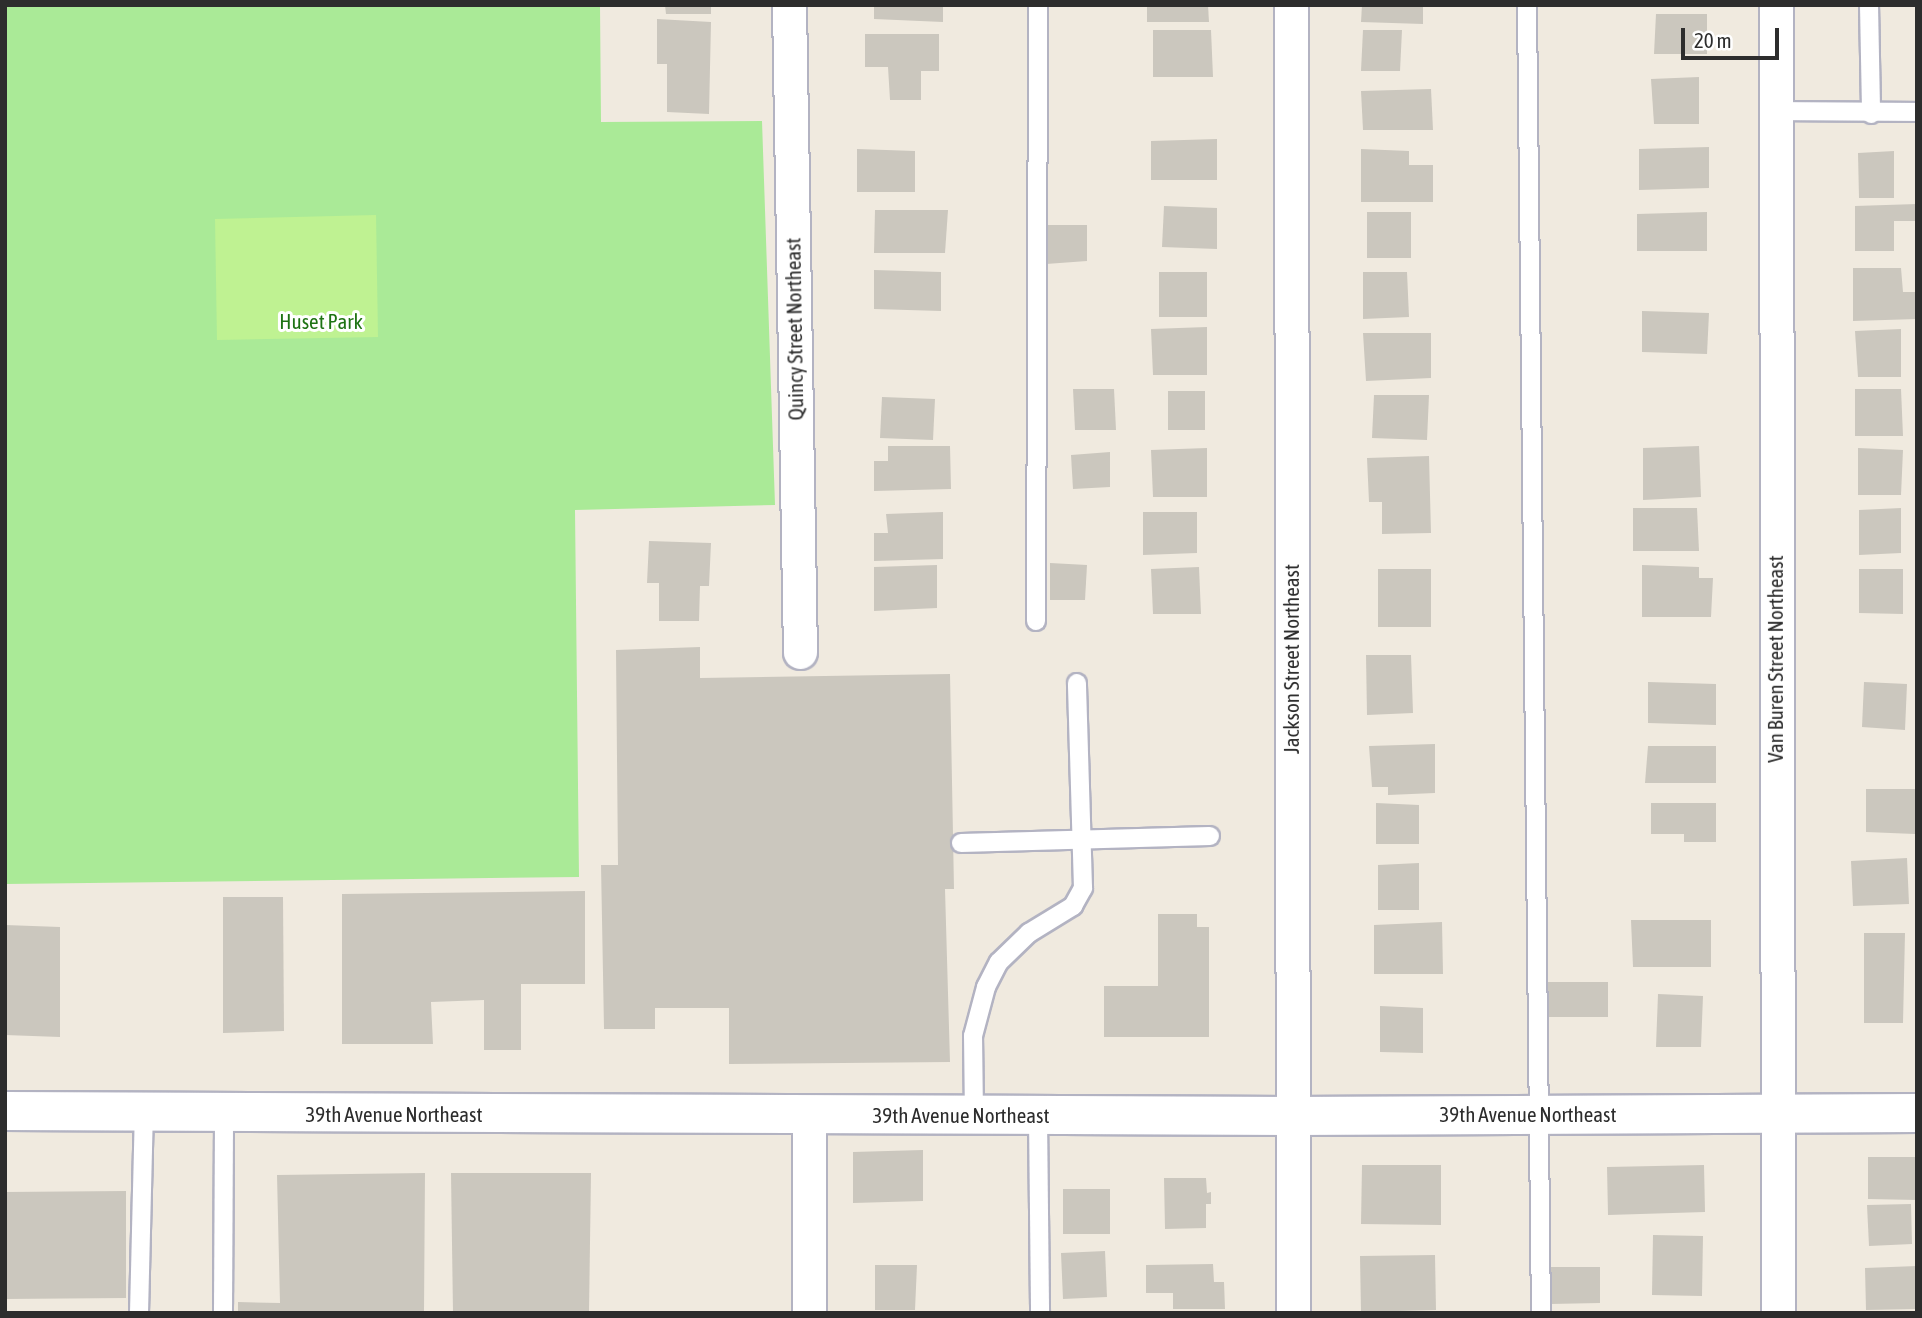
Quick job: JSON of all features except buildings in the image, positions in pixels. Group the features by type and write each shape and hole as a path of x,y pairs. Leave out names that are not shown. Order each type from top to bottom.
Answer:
{"street":[{"name":"Quincy Street Northeast","path":"789,5 800,652"},
{"name":"Jackson Street Northeast","path":"1291,5 1293,1313"},
{"name":"Van Buren Street Northeast","path":"1776,5 1775,1112 1778,1313"},
{"name":"39th Avenue Northeast","path":"5,1111 975,1116 1917,1113"},
{"path":"809,1115 809,1313"}],"lane":[{"path":"1036,621 1038,5"},
{"path":"1527,5 1541,1313"},
{"path":"1869,5 1871,114"},
{"path":"1775,111 1871,114 1917,112"},
{"path":"975,1116 973,1036 986,987 999,962 1029,933 1073,906 1083,888 1077,683"},
{"path":"961,843 1210,836"},
{"path":"139,1313 144,1112"},
{"path":"223,1313 224,1113"},
{"path":"1038,1116 1040,1313"}],"green space":[{"name":"Huset Park","path":"5,5 600,5 601,122 762,121 775,505 575,510 579,877 5,884"},
{"path":"376,215 378,337 217,340 215,219"}]}
